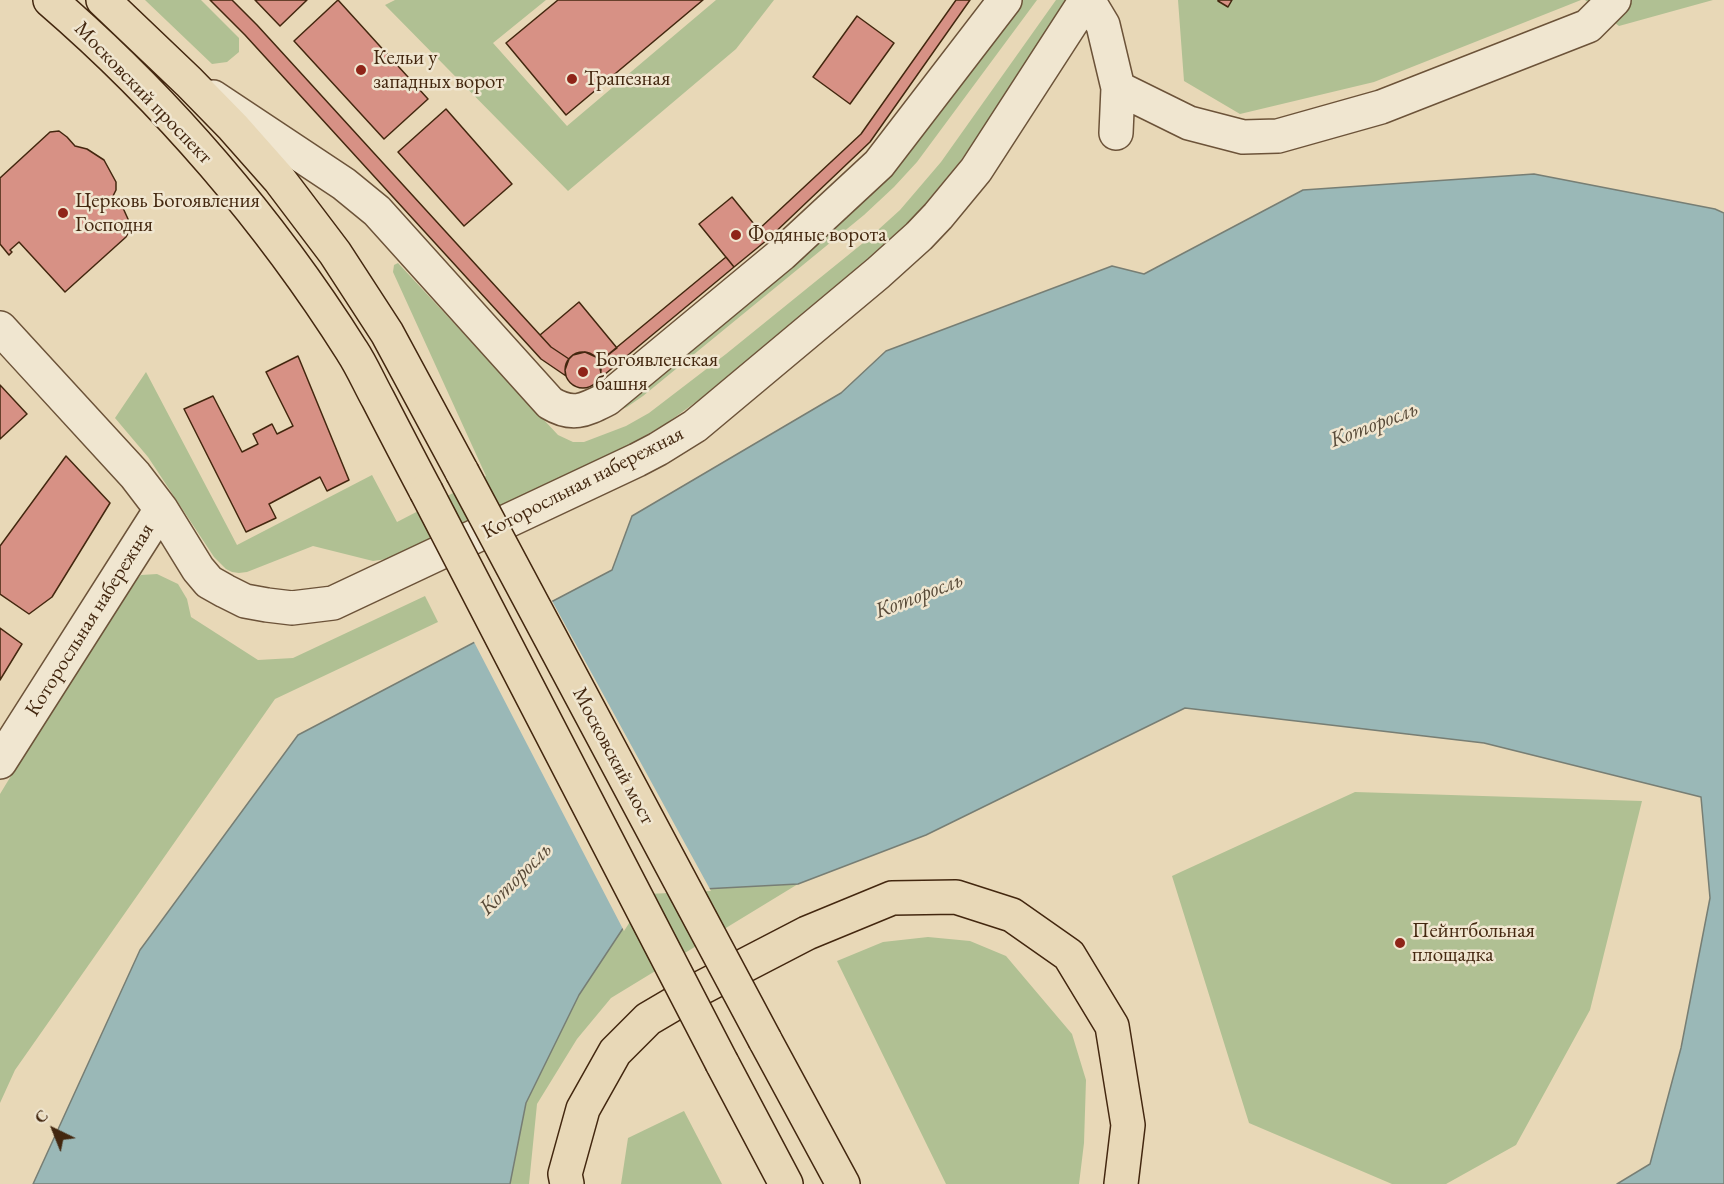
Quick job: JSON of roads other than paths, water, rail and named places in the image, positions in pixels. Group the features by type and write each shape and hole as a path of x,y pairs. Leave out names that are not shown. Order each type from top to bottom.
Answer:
{"main road":[{"name":"Московский проспект","path":"50,0 105,51 176,123 251,208 353,352 426,491"},
{"name":"Московский проспект","path":"103,0 189,82 279,178 335,253 387,333 462,472"},
{"name":"Московский мост","path":"462,472 843,1184"},
{"name":"Московский мост","path":"426,491 786,1184"},
{"path":"567,1184 565,1174 583,1109 615,1052 648,1019 699,989 807,933 892,898 956,897 1012,915 1069,955 1112,1026 1128,1125 1122,1184"}],"street":[{"path":"189,82 362,198 394,228 550,404 571,412 588,408 607,399 782,254 858,185 899,140 1005,0"},
{"path":"1087,0 1103,25 1108,38 1119,88 1116,133"},
{"name":"Которосльная набережная","path":"0,328 135,475 161,509 198,569 209,582 245,601 292,608 333,603 637,460 695,426 878,273 939,216 976,170 1087,0"},
{"path":"1119,88 1189,123 1243,137 1278,136 1381,107 1588,26 1614,0"},
{"name":"Которосльная набережная","path":"0,762 161,509"}],"water":[{"name":"Которосль","path":"1534,174 1715,209 1724,213 1724,1184 1617,1184 1650,1164 1681,1048 1710,898 1701,797 1484,743 1185,708 926,835 798,884 647,892 579,995 526,1103 510,1184 33,1184 140,950 298,735 612,570 632,516 841,393 886,351 1112,266 1144,274 1303,190"}],"place":[{"name":"Кельи у западных ворот","path":"361,70"},
{"name":"Трапезная","path":"572,79"},
{"name":"Церковь Богоявления Господня","path":"63,213"},
{"name":"Фодяные ворота","path":"736,235"},
{"name":"Богоявленская башня","path":"583,372"},
{"name":"Пейнтбольная площадка","path":"1400,943"}]}
